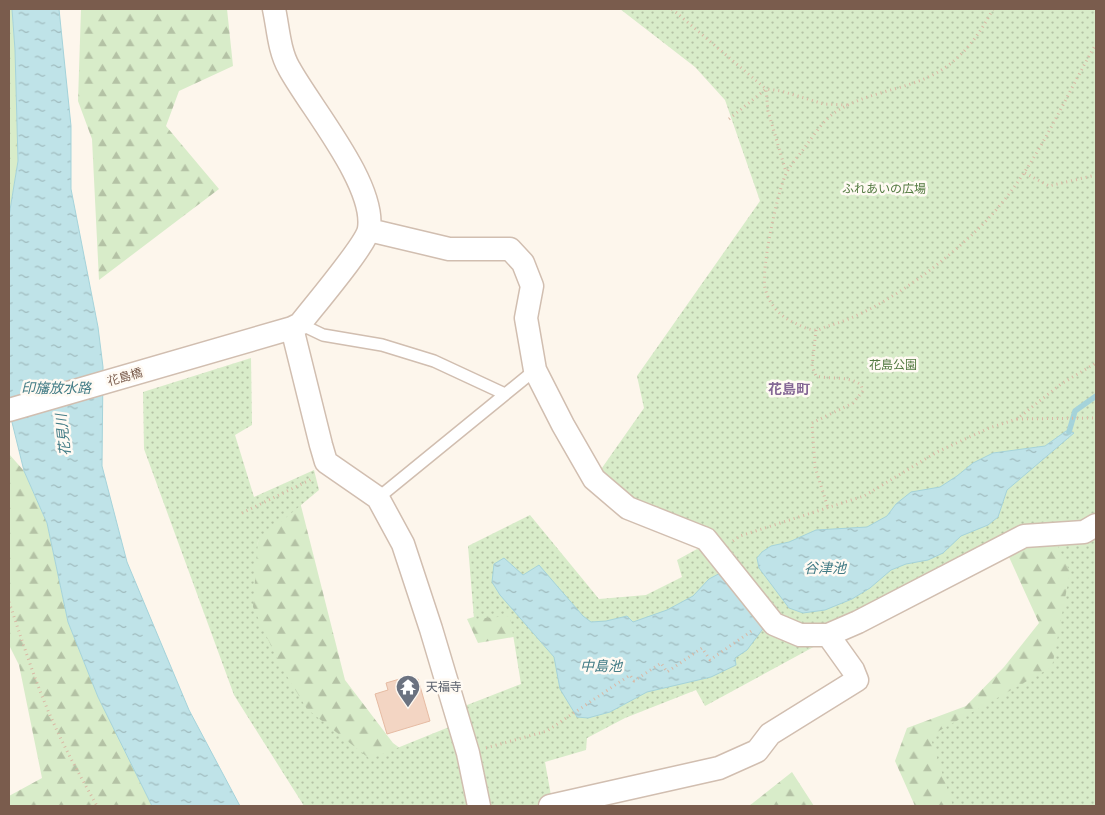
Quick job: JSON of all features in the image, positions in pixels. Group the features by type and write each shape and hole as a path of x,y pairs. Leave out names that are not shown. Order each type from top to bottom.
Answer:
{"street":[{"path":"274,9 288,66 350,164 368,204 369,230 357,250 296,326 321,445 326,462 378,498 403,544 431,628 468,753 478,806"},
{"path":"369,230 449,249 510,248 523,263 532,286 526,318 535,370 594,479 628,508 706,539 774,624 800,635 828,634 858,622 1024,536 1084,532 1096,526"},
{"name":"花島橋","path":"9,410 296,326"},
{"path":"550,806 719,768 757,751 770,734 857,680 853,670 828,634"}],"lane":[{"path":"296,326 323,335 382,345 434,361 505,394"},
{"path":"378,498 535,370"}],"path":[{"path":"672,9 766,89 781,91 824,104 850,105"},
{"path":"993,9 974,41 950,64 911,85 864,99 836,111 824,122 786,173 776,208 764,285 768,299 787,320 804,328 816,330 842,322 864,312 886,300 932,269 974,232 996,211 1025,173 1096,44"},
{"path":"729,119 766,89"},
{"path":"766,89 768,111 786,173"},
{"path":"1025,173 1049,186 1096,175"},
{"path":"816,330 812,366 816,376 853,379 861,385 863,391 853,403 812,422 816,467 828,508"},
{"path":"1017,419 1061,384 1096,363"},
{"path":"716,551 740,536 864,496 938,452 989,428 1017,419 1096,418"},
{"path":"242,513 313,478 326,462"},
{"path":"9,602 30,665 54,724 69,756 97,806"},
{"path":"468,753 547,731 630,675 634,682 661,663 668,672 702,648 710,660 753,630 748,622"}],"green space":[{"path":"9,9 12,9 15,50 18,161 9,216"},
{"path":"81,9 227,9 233,66 179,91 166,126 219,189 99,280 92,139 78,101"},
{"name":"花島公園","path":"620,9 1096,9 1096,514 1078,522 1030,524 834,622 819,644 705,706 696,690 625,718 587,738 586,750 545,762 552,801 533,806 487,806 462,707 521,684 510,616 474,619 468,546 530,515 599,599 646,595 682,577 677,560 719,537 630,504 597,475 644,408 637,376 760,201 725,100 695,67"},
{"path":"251,358 252,425 235,435 254,497 314,470 319,490 258,541 253,607 279,663 307,709 370,759 454,725 465,806 304,806 234,695 144,449 143,392"},
{"path":"9,454 24,471 47,523 68,622 98,697 152,806 9,806 9,796 42,778 19,665 9,645"},
{"path":"1096,456 1096,806 915,806 895,761 907,728 966,706 1004,667 1039,623 999,535"},
{"path":"299,498 345,680 393,743 446,782 510,751 482,711 526,690 519,636 478,643 467,619 511,606 556,647 556,698 581,741 539,763 546,798 524,806 358,806 315,756 242,616 263,519"},
{"path":"1096,532 1096,806 953,806 930,736 1052,667 1070,572 1056,542"},
{"path":"792,772 814,806 749,806"}],"water":[{"name":"印旛放水路","path":"12,9 59,9 71,126 71,189 98,327 103,367 102,466 127,562 189,710 240,806 152,806 98,697 68,622 47,523 24,471 9,410 9,216 18,161"},
{"name":"谷津池","path":"1066,431 1074,433 1007,490 998,517 988,525 961,536 943,553 928,560 906,564 891,570 870,588 852,599 825,610 803,613 789,608 759,568 757,558 771,546 789,542 816,530 867,527 887,516 896,504 911,492 940,487 973,463 993,453 1045,446"},
{"name":"中島池","path":"504,558 523,575 539,565 583,616 591,622 627,616 633,622 667,610 693,596 709,579 726,570 765,626 747,650 735,658 736,665 711,677 647,692 610,712 588,718 577,717 560,689 554,657 500,595 492,582 494,564"}],"building":[{"path":"403,678 405,684 418,679 430,721 387,734 375,694 388,690 386,683"}],"waterway":[{"path":"1069,432 1075,411 1096,396"}],"place":[{"name":"天福寺","path":"408,708"}],"district":[{"name":"花島町","path":"789,389"}],"park label":[{"name":"ふれあいの広場","path":"884,189"}],"water label":[{"name":"花見川","path":"63,435"}]}
